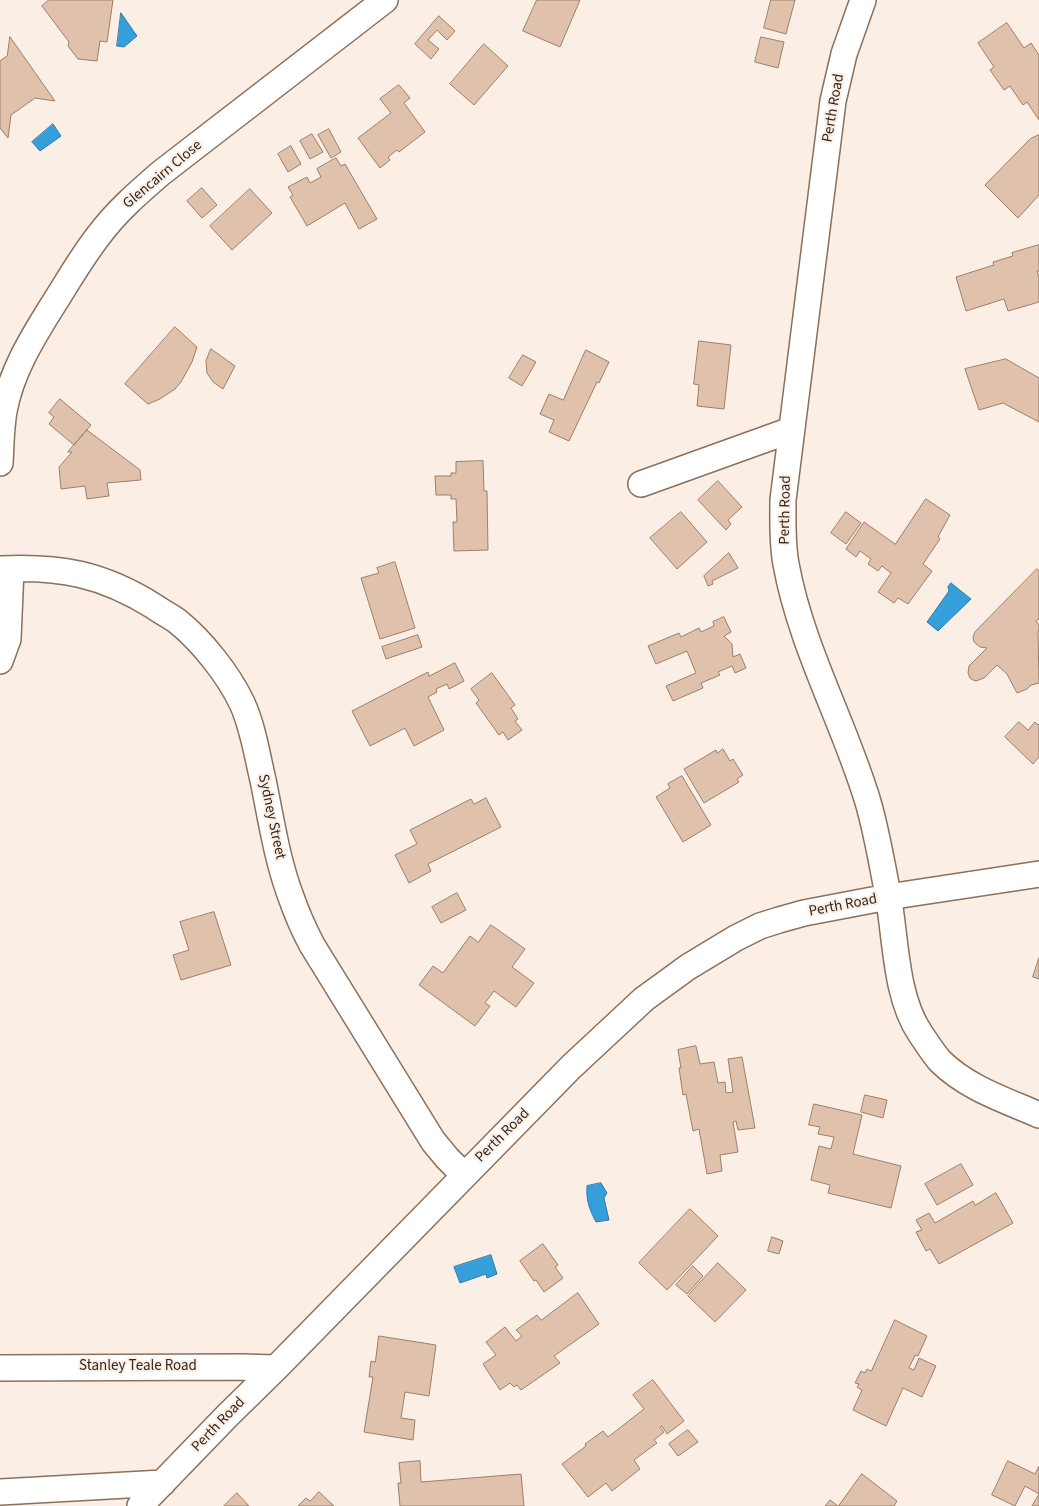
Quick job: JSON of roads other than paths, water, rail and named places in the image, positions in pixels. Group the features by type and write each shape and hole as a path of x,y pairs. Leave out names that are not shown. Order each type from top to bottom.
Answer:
{"street":[{"name":"Glencairn Close","path":"0,464 4,410 18,364 84,255 100,234 125,206 161,173 385,0"},
{"name":"Perth Road","path":"140,1506 571,1067 644,999 688,966 736,938 767,924 804,913 888,897 868,802 806,638 792,594 787,570 783,530 783,500 791,430 833,101 844,54 863,0"},
{"path":"641,484 791,430"},
{"path":"0,661 8,640 6,569"},
{"name":"Sydney Street","path":"6,569 56,570 89,576 116,586 147,602 176,621 199,641 221,668 242,704 254,739 282,870 299,920 312,945 433,1141 464,1175"},
{"path":"1039,874 888,897 904,998 912,1020 919,1032 940,1060 959,1077 1039,1115"},
{"name":"Stanley Teale Road","path":"0,1368 276,1368"},
{"path":"0,1492 162,1483"},
{"path":"63,1506 80,1488"}],"water":[{"path":"121,13 137,36 124,47 117,46"},
{"path":"53,124 61,136 40,151 32,142"},
{"path":"951,583 971,599 938,631 927,622 949,591 948,587"},
{"path":"601,1183 607,1193 604,1198 609,1220 596,1222 588,1204 587,1186"},
{"path":"491,1255 497,1274 487,1278 486,1274 460,1283 454,1267"}]}
